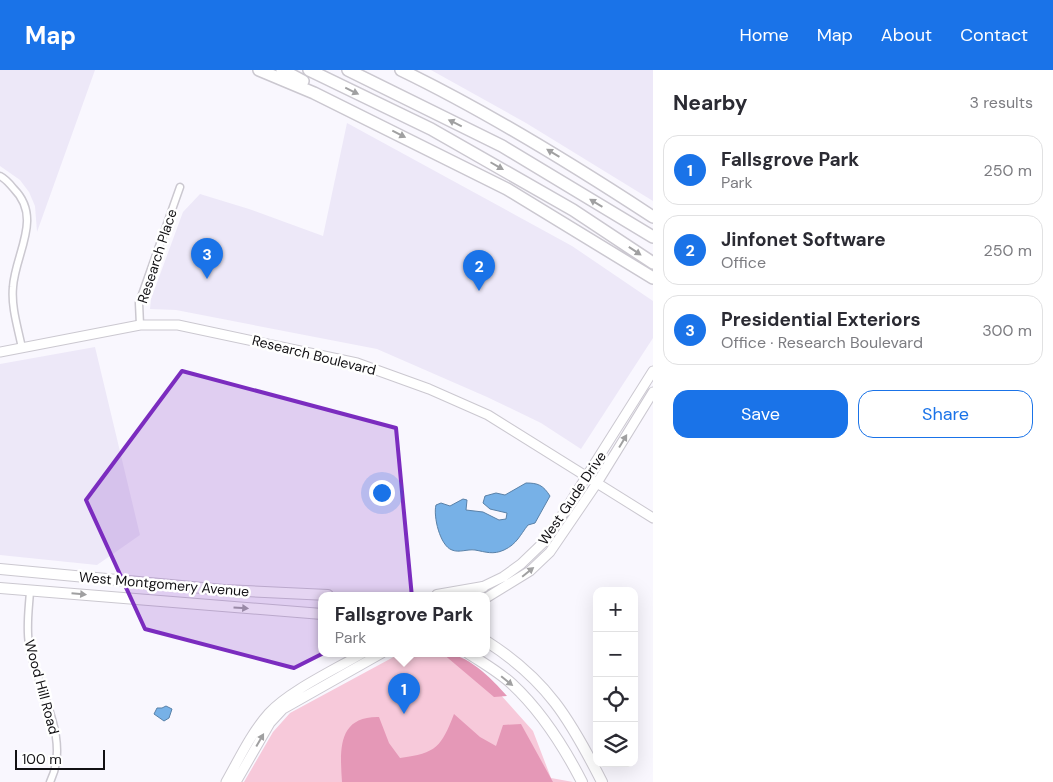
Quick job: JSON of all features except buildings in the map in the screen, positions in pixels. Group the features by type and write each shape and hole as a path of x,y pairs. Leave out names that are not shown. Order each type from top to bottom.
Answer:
{"highway":[{"path":"259,70 314,92 507,189 653,278"},
{"path":"282,70 373,121"},
{"path":"308,70 431,129 573,210 653,263"},
{"path":"348,70 502,146 653,237"},
{"path":"401,70 517,132 593,177 653,217"}],"main road":[{"name":"West Montgomery Avenue","path":"0,569 224,590 318,595"},
{"path":"454,592 483,587"},
{"name":"West Montgomery Avenue","path":"0,588 318,614"},
{"path":"490,637 537,680 564,713 602,782"},
{"path":"490,643 515,659"},
{"path":"474,657 512,685 525,699 554,735 582,782"}],"street":[{"path":"0,176 18,192 26,209 28,225 24,244 15,268 12,288 22,348"},
{"name":"Research Place","path":"140,325 139,303 180,187"},
{"name":"Research Boulevard","path":"0,352 140,325 178,325 292,348 383,372 488,415 653,518"},
{"name":"West Gude Drive","path":"471,592 503,577 547,539 588,477 653,371"},
{"name":"West Gude Drive","path":"490,596 530,571 550,552 597,482 653,392"},
{"name":"Wood Hill Road","path":"30,591 29,646 57,745 55,766 50,782"},
{"path":"226,782 257,728 270,712 286,699 356,657"},
{"path":"236,782 270,723 283,709 375,657"}],"highlighted area":[{"path":"182,371 396,428 413,608 294,668 145,629 86,500"}],"shaded area":[{"path":"0,70 95,70 37,232 35,206 29,192 20,180 0,166"},
{"path":"431,70 653,70 653,201 526,123"},
{"path":"347,123 572,246 653,301 653,338 581,449 541,423 377,349 176,310 150,309 151,299 183,212 200,194 249,209 323,236"},
{"path":"95,347 140,535 97,565 0,555 0,364"},
{"path":"394,657 450,657 499,693 533,731 551,778 573,782 244,782 273,732 290,713"},
{"path":"447,657 460,657 469,662 486,674 507,696 494,697"},
{"path":"454,714 480,737 496,746 503,725 521,724 553,782 342,782 341,759 344,738 348,729 355,722 365,718 379,717 389,743 400,758 430,751 441,741"}],"water":[{"path":"526,483 540,485 550,496 535,523 528,525 518,539 508,548 500,552 490,553 472,550 455,551 444,543 438,530 436,505 441,503 450,506 463,499 467,500 466,510 483,512 499,520 506,519 507,513 490,509 483,503 485,496 496,493 505,495"},
{"path":"166,706 172,709 169,718 164,721 154,714 157,708"}],"place":[{"name":"Presidential Exteriors","path":"207,279"},
{"name":"Jinfonet Software","path":"479,291"},
{"name":"Fallsgrove Park","path":"404,714"}]}
